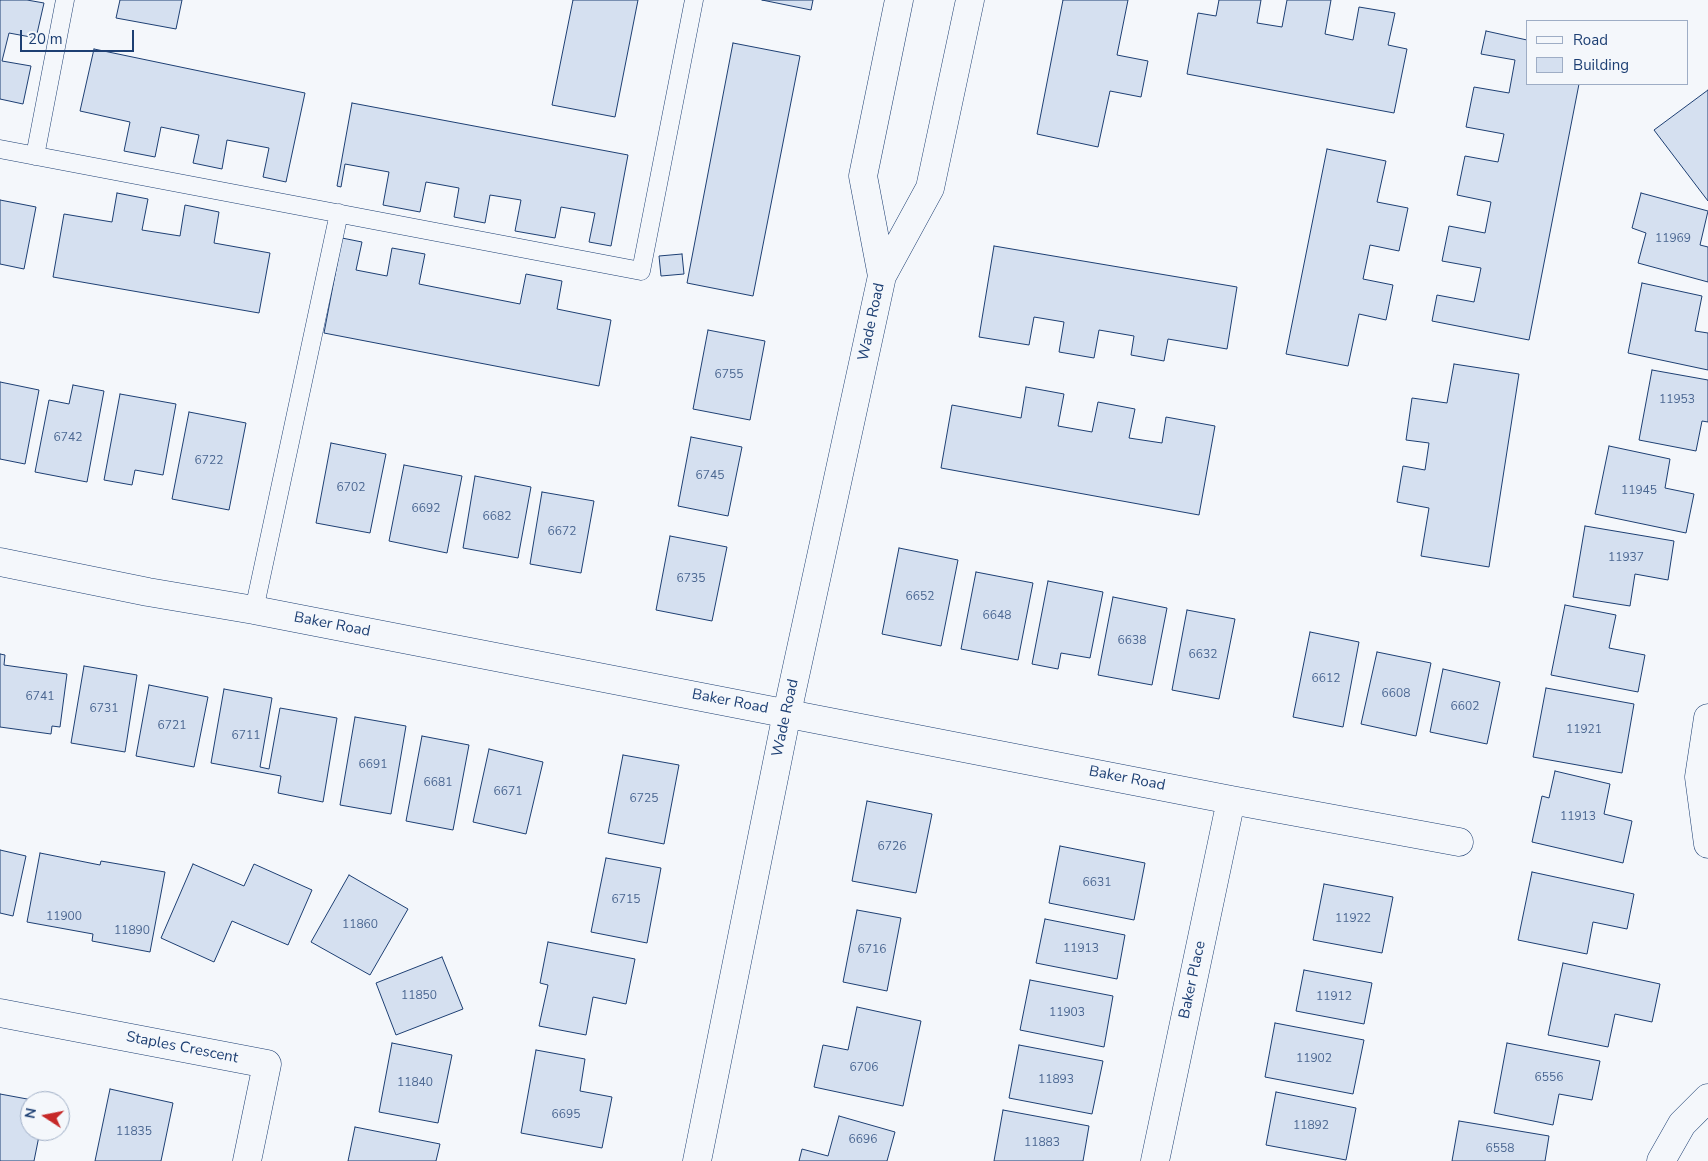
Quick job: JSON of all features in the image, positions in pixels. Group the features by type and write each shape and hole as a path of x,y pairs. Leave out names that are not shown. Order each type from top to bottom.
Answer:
{"street":[{"name":"Wade Road","path":"882,276 863,176 898,0"},
{"name":"Wade Road","path":"697,1161 787,713 882,276 930,188 970,0"},
{"name":"Baker Road","path":"0,562 1231,800 1460,842"},
{"path":"1708,718 1699,776 1708,844"},
{"name":"Baker Place","path":"1155,1161 1231,800"},
{"name":"Staples Crescent","path":"0,1013 267,1064 247,1161"},
{"path":"1661,1161 1682,1124 1708,1098"}],"lane":[{"path":"35,156 65,0"},
{"path":"0,149 641,271 694,0"},
{"path":"254,610 339,213"}],"building":[{"path":"0,0 27,0 44,3 36,38 9,33 2,61 31,66 23,104 0,99"},
{"path":"120,0 182,0 176,29 116,18"},
{"path":"573,0 638,0 615,117 552,105"},
{"path":"762,0 813,0 811,10"},
{"path":"1063,0 1128,0 1117,55 1148,61 1141,97 1110,91 1098,147 1037,134"},
{"path":"1219,0 1261,0 1257,23 1282,27 1287,0 1331,0 1325,34 1353,40 1359,7 1395,13 1388,45 1407,49 1394,113 1187,74 1198,13 1216,16"},
{"path":"1486,31 1526,40 1526,85 1579,85 1529,340 1432,321 1437,295 1474,302 1481,268 1442,261 1449,226 1485,233 1491,202 1457,195 1465,156 1498,162 1504,134 1466,127 1474,87 1509,93 1515,60 1481,54"},
{"path":"733,43 800,56 753,296 687,283"},
{"path":"94,49 305,93 286,182 263,177 269,148 227,140 222,169 193,163 199,135 161,127 155,157 124,151 130,122 80,111"},
{"path":"1708,90 1708,201 1654,130"},
{"path":"352,103 628,155 611,246 589,242 595,213 561,207 555,238 515,231 521,200 490,195 485,223 454,217 459,188 426,182 420,212 383,205 389,172 345,164 341,187 337,186"},
{"path":"1327,149 1386,161 1377,202 1408,208 1399,251 1370,245 1363,279 1393,285 1386,320 1359,314 1348,366 1286,354"},
{"path":"117,193 148,199 142,230 180,236 185,205 219,212 214,243 270,253 259,313 53,277 64,214 112,222"},
{"path":"1641,193 1708,211 1700,245 1708,247 1708,282 1638,263 1646,233 1632,228"},
{"path":"0,200 36,207 24,269 0,264"},
{"path":"342,238 362,242 356,270 387,276 392,248 425,254 419,284 520,304 526,274 562,281 557,309 611,320 599,386 324,333"},
{"path":"994,246 1237,287 1227,349 1168,339 1164,361 1131,355 1134,336 1099,330 1094,358 1059,352 1064,322 1034,317 1029,345 979,337"},
{"path":"682,254 684,274 661,276 659,256"},
{"path":"1642,283 1702,296 1695,331 1708,333 1708,370 1628,353"},
{"path":"708,330 765,341 750,420 693,409"},
{"path":"1454,364 1519,374 1489,567 1421,556 1429,508 1397,502 1403,466 1425,470 1429,443 1406,440 1412,398 1447,403"},
{"path":"1652,370 1708,380 1708,422 1702,421 1696,451 1639,440"},
{"path":"0,382 39,390 25,464 0,459"},
{"path":"73,385 104,391 87,482 35,472 49,400 69,404"},
{"path":"1026,387 1064,394 1058,426 1092,432 1098,402 1135,409 1129,438 1162,443 1166,417 1215,426 1199,515 941,468 952,405 1021,418"},
{"path":"120,394 176,404 163,475 135,470 132,485 104,480"},
{"path":"189,412 246,423 229,510 172,499"},
{"path":"691,437 742,447 728,516 678,506"},
{"path":"331,443 386,454 370,533 316,523"},
{"path":"1609,446 1670,459 1665,488 1694,494 1686,533 1595,514"},
{"path":"404,465 462,476 447,553 389,541"},
{"path":"475,476 531,487 518,558 463,548"},
{"path":"542,492 594,501 581,573 530,564"},
{"path":"1585,526 1674,541 1668,580 1635,574 1630,606 1573,597"},
{"path":"670,536 727,547 712,621 656,610"},
{"path":"899,548 958,560 941,646 882,634"},
{"path":"976,572 1033,583 1018,660 961,649"},
{"path":"1048,581 1103,592 1090,658 1061,653 1058,669 1032,664"},
{"path":"1113,597 1167,608 1152,685 1098,675"},
{"path":"1565,605 1616,615 1609,648 1645,655 1638,692 1551,675"},
{"path":"1187,610 1235,619 1219,699 1172,690"},
{"path":"1310,632 1359,642 1343,727 1293,717"},
{"path":"1377,652 1431,663 1416,736 1361,724"},
{"path":"0,654 5,655 4,665 67,674 60,727 52,726 51,734 0,727"},
{"path":"84,666 137,675 125,752 71,743"},
{"path":"1443,669 1500,682 1487,744 1430,732"},
{"path":"149,685 208,697 194,767 136,756"},
{"path":"1546,688 1634,704 1622,773 1533,757"},
{"path":"224,689 272,698 260,767 269,769 280,708 337,718 323,802 278,793 281,776 211,763"},
{"path":"355,717 406,726 391,814 340,805"},
{"path":"422,736 469,745 453,830 406,821"},
{"path":"489,749 543,762 526,834 473,822"},
{"path":"623,755 679,765 664,844 608,833"},
{"path":"1555,771 1610,784 1604,814 1632,821 1623,863 1532,842 1542,796 1549,798"},
{"path":"867,801 932,814 916,893 852,881"},
{"path":"1060,846 1145,863 1134,920 1049,903"},
{"path":"0,850 26,856 13,916 0,913"},
{"path":"40,853 100,865 101,861 165,872 150,952 92,941 93,934 27,922"},
{"path":"606,858 661,868 647,943 591,932"},
{"path":"193,864 244,886 254,864 312,890 288,945 232,921 214,962 161,938"},
{"path":"1532,872 1634,894 1627,929 1593,922 1587,954 1518,940"},
{"path":"349,875 408,909 370,975 311,942"},
{"path":"1324,884 1393,897 1382,953 1313,940"},
{"path":"857,910 901,918 887,991 843,982"},
{"path":"1045,919 1125,935 1117,979 1036,963"},
{"path":"548,942 635,959 626,1004 593,997 586,1035 539,1026 548,985 540,983"},
{"path":"442,957 463,1009 396,1035 376,983"},
{"path":"1563,963 1660,984 1652,1022 1615,1014 1608,1047 1548,1035"},
{"path":"1304,970 1372,983 1364,1024 1296,1011"},
{"path":"1030,980 1113,996 1104,1047 1020,1030"},
{"path":"857,1007 921,1021 903,1106 814,1087 823,1045 848,1050"},
{"path":"1275,1023 1364,1040 1353,1094 1265,1077"},
{"path":"392,1043 452,1055 438,1123 379,1112"},
{"path":"1507,1043 1600,1061 1592,1100 1559,1094 1553,1125 1494,1113"},
{"path":"1019,1045 1103,1061 1092,1114 1009,1098"},
{"path":"536,1050 585,1059 580,1091 612,1097 602,1148 521,1133"},
{"path":"110,1089 173,1103 161,1161 95,1161"},
{"path":"1276,1092 1356,1108 1346,1160 1266,1145"},
{"path":"0,1094 20,1098 20,1141 38,1141 34,1161 0,1161"},
{"path":"1003,1110 1089,1126 1083,1161 994,1161"},
{"path":"839,1116 895,1132 887,1161 799,1161 802,1149 828,1156"},
{"path":"1459,1121 1549,1136 1545,1161 1452,1161"},
{"path":"355,1127 440,1144 436,1161 348,1161"}]}
